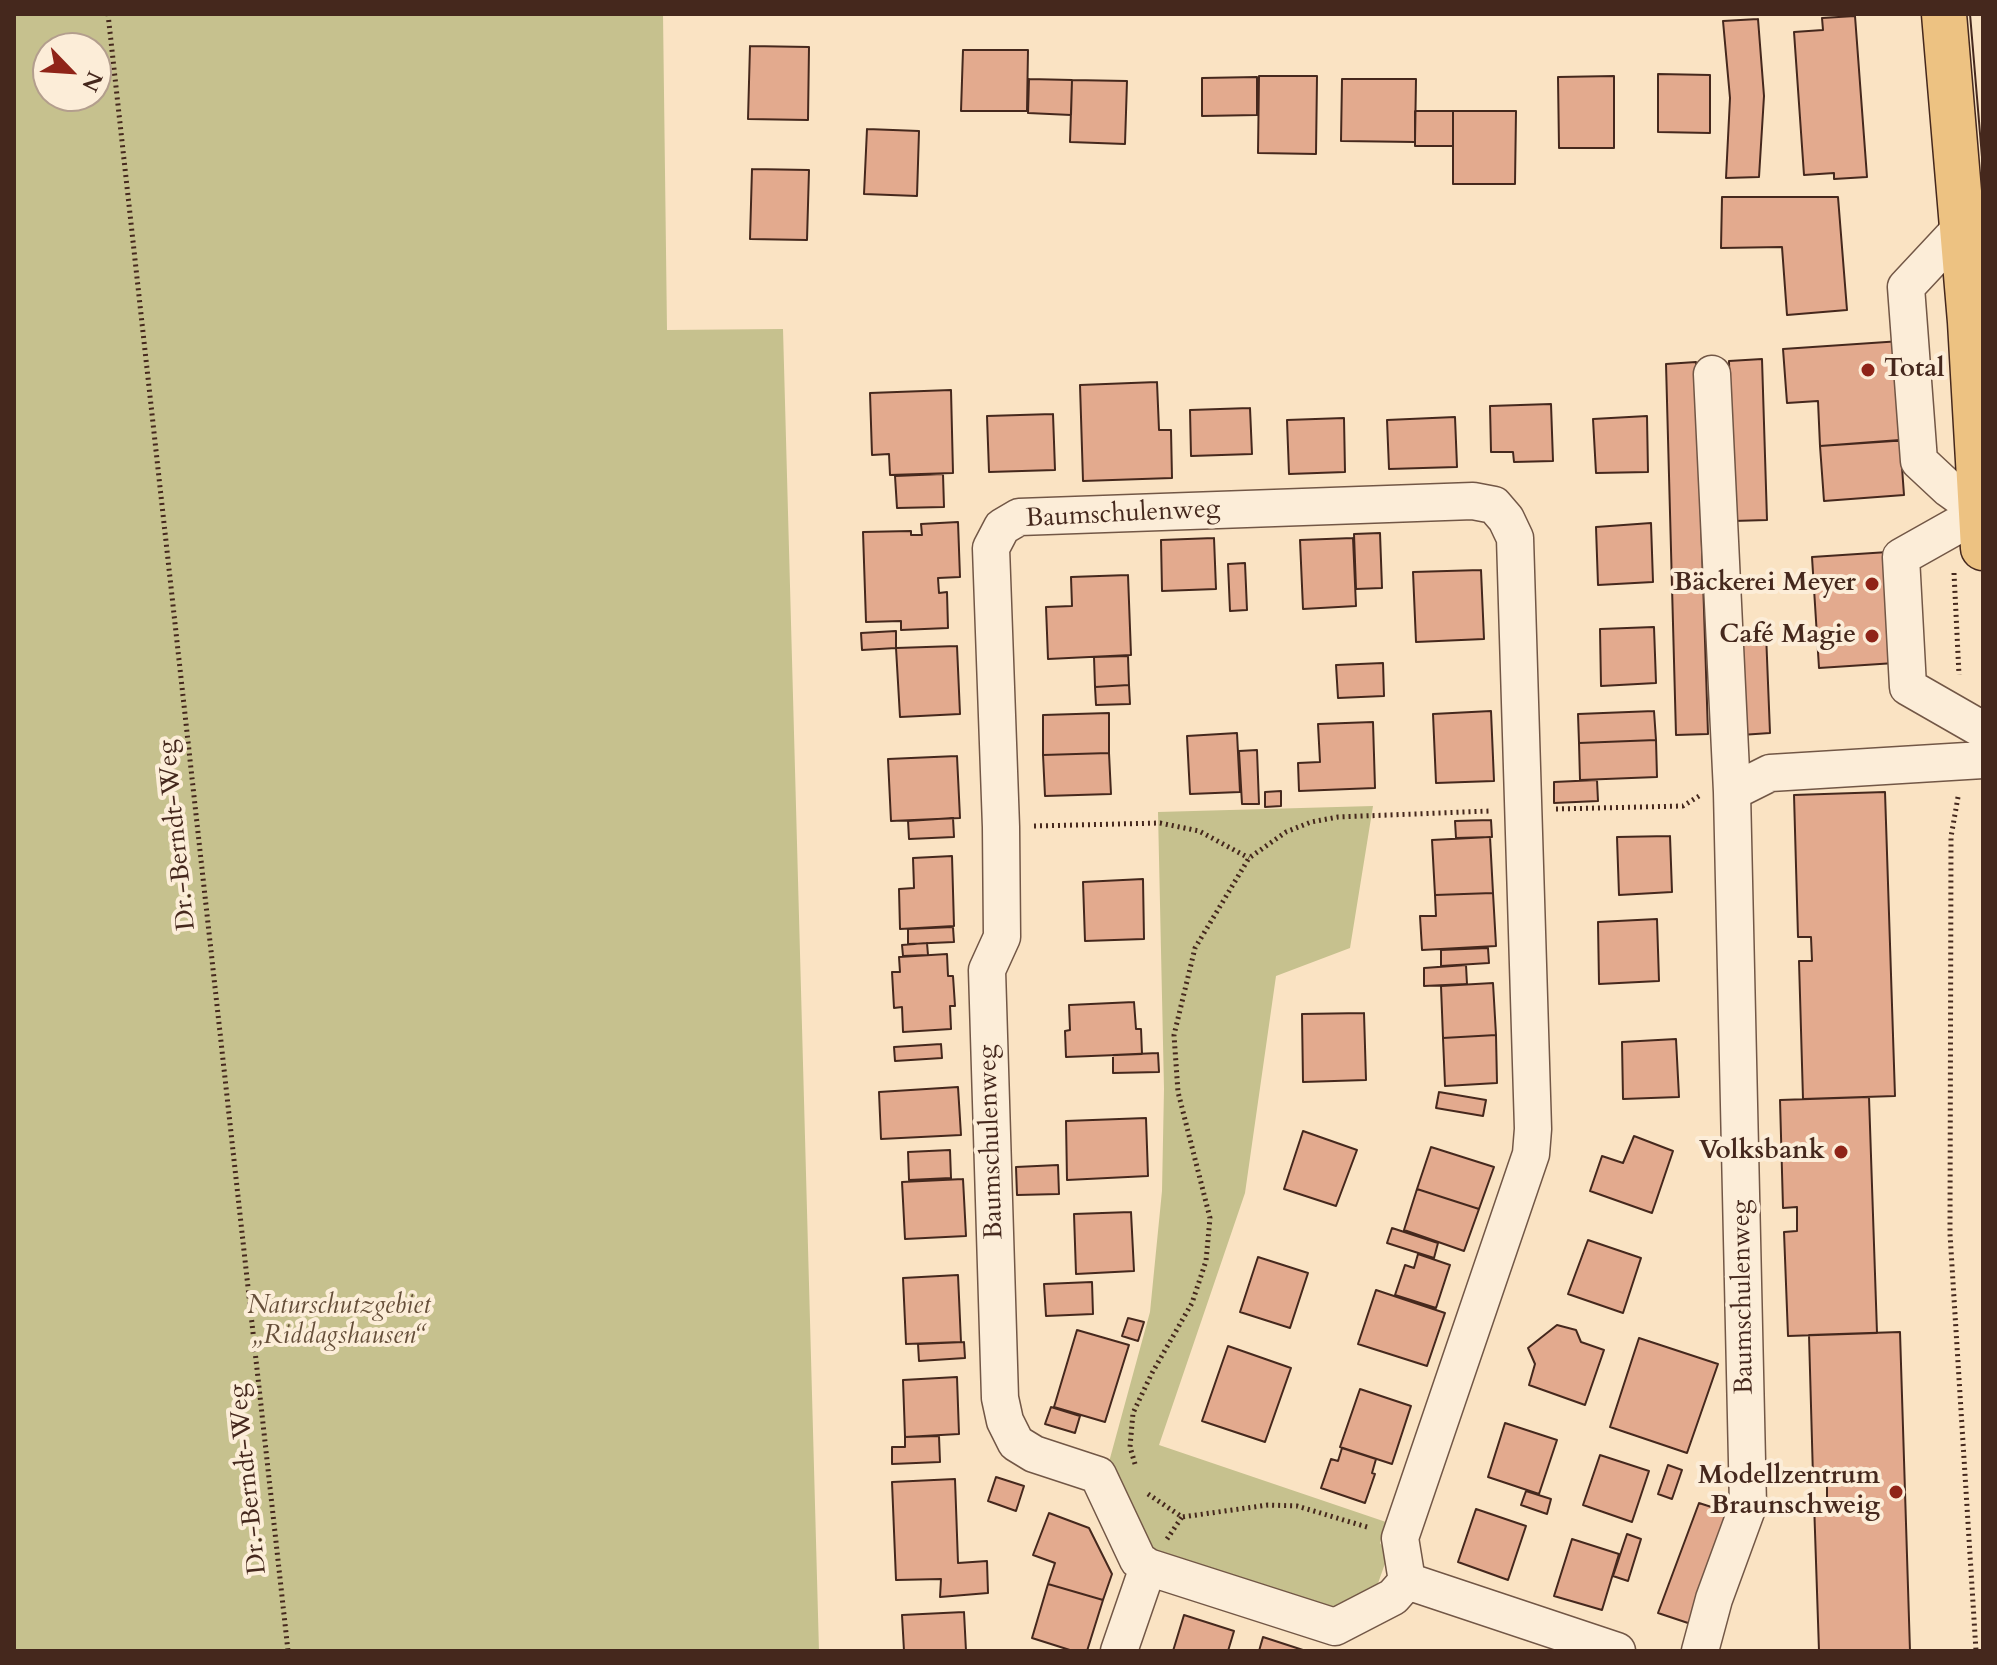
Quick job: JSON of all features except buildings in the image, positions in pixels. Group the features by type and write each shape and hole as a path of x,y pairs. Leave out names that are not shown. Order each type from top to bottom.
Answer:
{"main road":[{"path":"1944,14 1970,322 1972,529"}],"street":[{"path":"1962,227 1906,287 1919,461 1949,489 1972,529 1901,557 1908,687 1972,724"},
{"name":"Baumschulenweg","path":"1700,1651 1714,1599 1748,1506 1732,792 1712,374"},
{"name":"Baumschulenweg","path":"1148,1567 1138,1560 1098,1475 1034,1454 1016,1443 1005,1421 1000,1398 987,970 1002,937 991,548 1002,527 1019,517 1473,501 1494,505 1506,519 1515,538 1533,1129 1531,1154 1400,1538 1407,1581"},
{"path":"1732,792 1770,773 1973,761"},
{"path":"1119,1651 1148,1567 1335,1627 1393,1597 1407,1581 1617,1651"}],"path":[{"name":"Dr.-Berndt-Weg","path":"108,14 288,1651"},
{"path":"1972,529 1972,724"},
{"path":"1973,761 1951,837 1950,1234 1976,1651"},
{"path":"1400,1538 1297,1506 1268,1505 1182,1517 1144,1491 1130,1447 1133,1413 1192,1303 1206,1261 1210,1218 1178,1092 1174,1035 1195,948 1249,858 1286,832 1311,822 1338,817 1683,806 1697,796 1732,792"},
{"path":"1001,827 1160,823 1199,831 1249,858"},
{"path":"1119,1518 1144,1491"}],"green space":[{"name":"Naturschutzgebiet „Riddagshausen“","path":"14,14 663,14 667,330 783,329 819,1651 14,1651"},
{"path":"1373,806 1350,948 1276,976 1245,1193 1159,1445 1386,1522 1380,1543 1388,1555 1376,1589 1333,1610 1152,1550 1109,1462 1150,1312 1162,1191 1164,1089 1158,812"}],"tram line":[{"path":"1970,14 1983,169"}],"place":[{"name":"Total","path":"1868,370"},
{"name":"Bäckerei Meyer","path":"1872,584"},
{"name":"Café Magie","path":"1872,636"},
{"name":"Volksbank","path":"1841,1152"},
{"name":"Modellzentrum Braunschweig","path":"1896,1492"}]}
